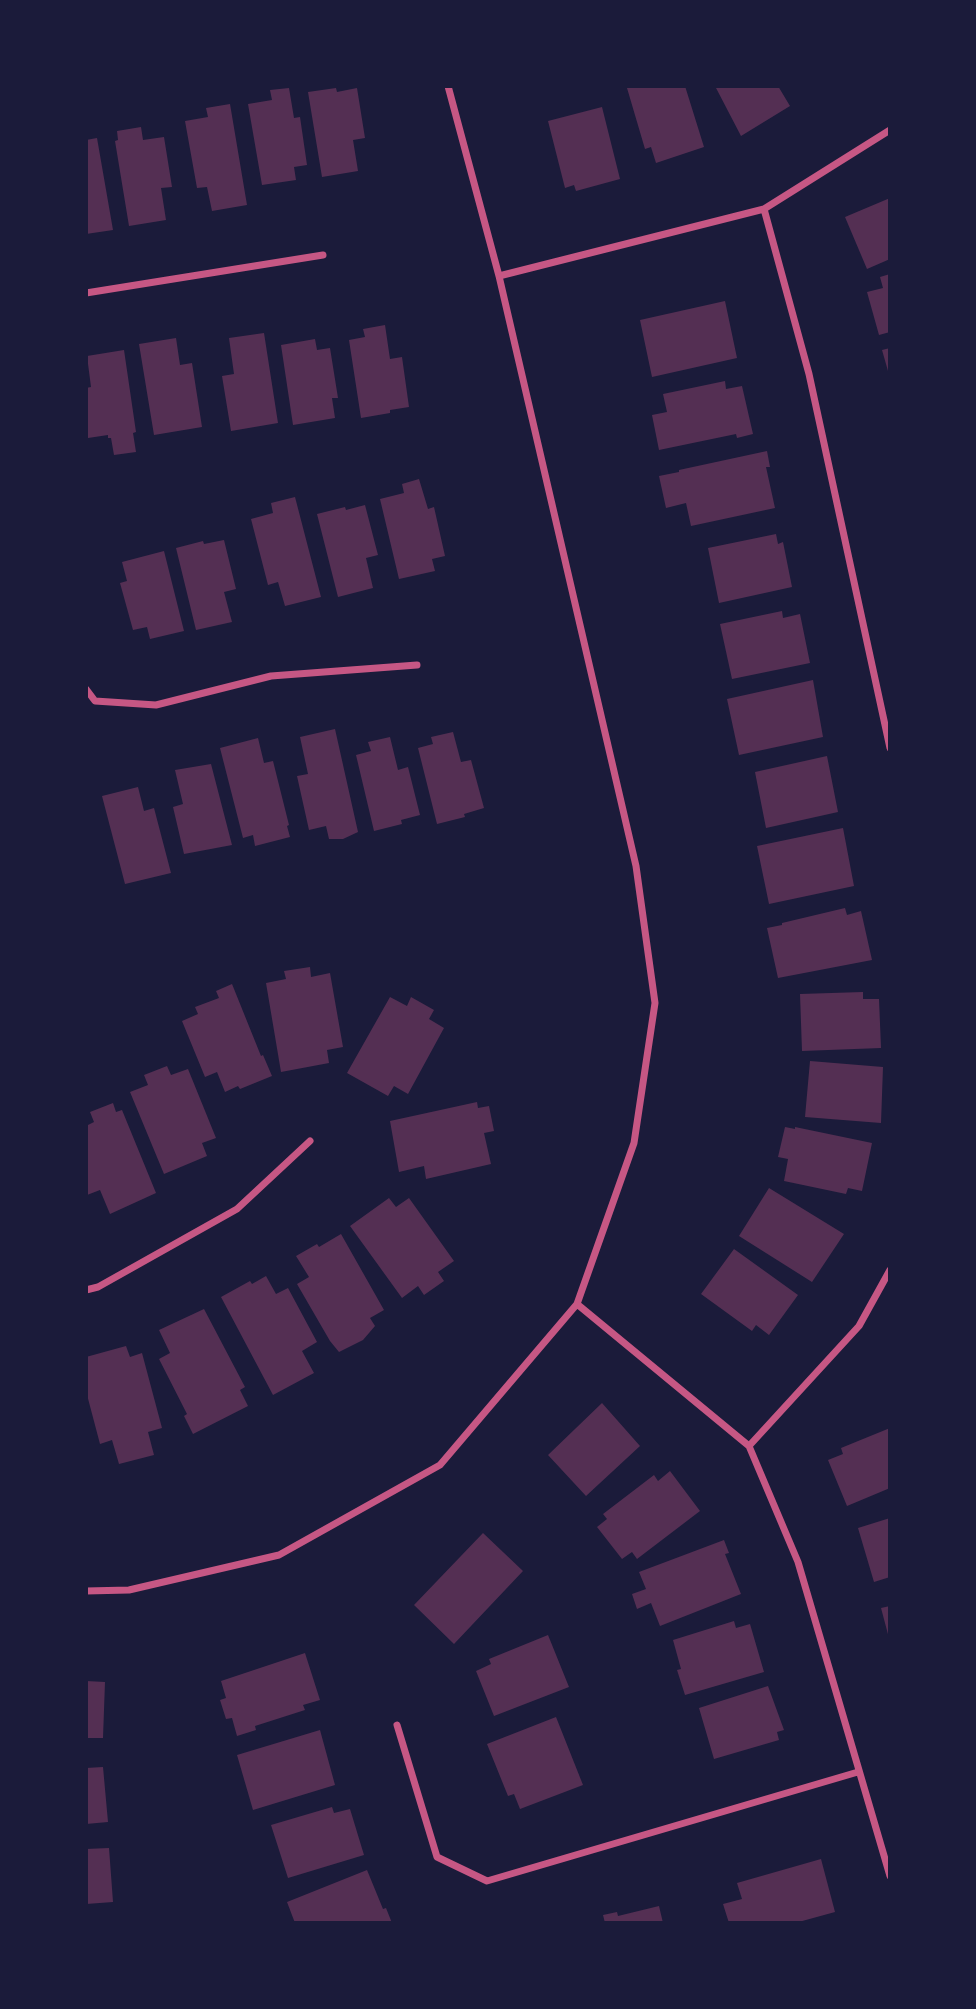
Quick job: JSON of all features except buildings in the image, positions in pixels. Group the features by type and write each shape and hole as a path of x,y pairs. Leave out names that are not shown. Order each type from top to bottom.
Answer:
{"street":[{"path":"86,1591 129,1590 279,1555 440,1465 578,1304 634,1143 655,1003 636,866 499,276 448,86"},
{"path":"499,276 764,209 890,130"},
{"path":"764,209 809,374 890,748"},
{"path":"86,293 323,255"},
{"path":"86,689 95,701 156,705 271,676 417,665"},
{"path":"86,1290 98,1287 237,1209 310,1141"},
{"path":"749,1446 859,1326 890,1270"},
{"path":"578,1304 749,1446 798,1562 890,1876"},
{"path":"397,1725 437,1857 486,1881 858,1773"}]}
